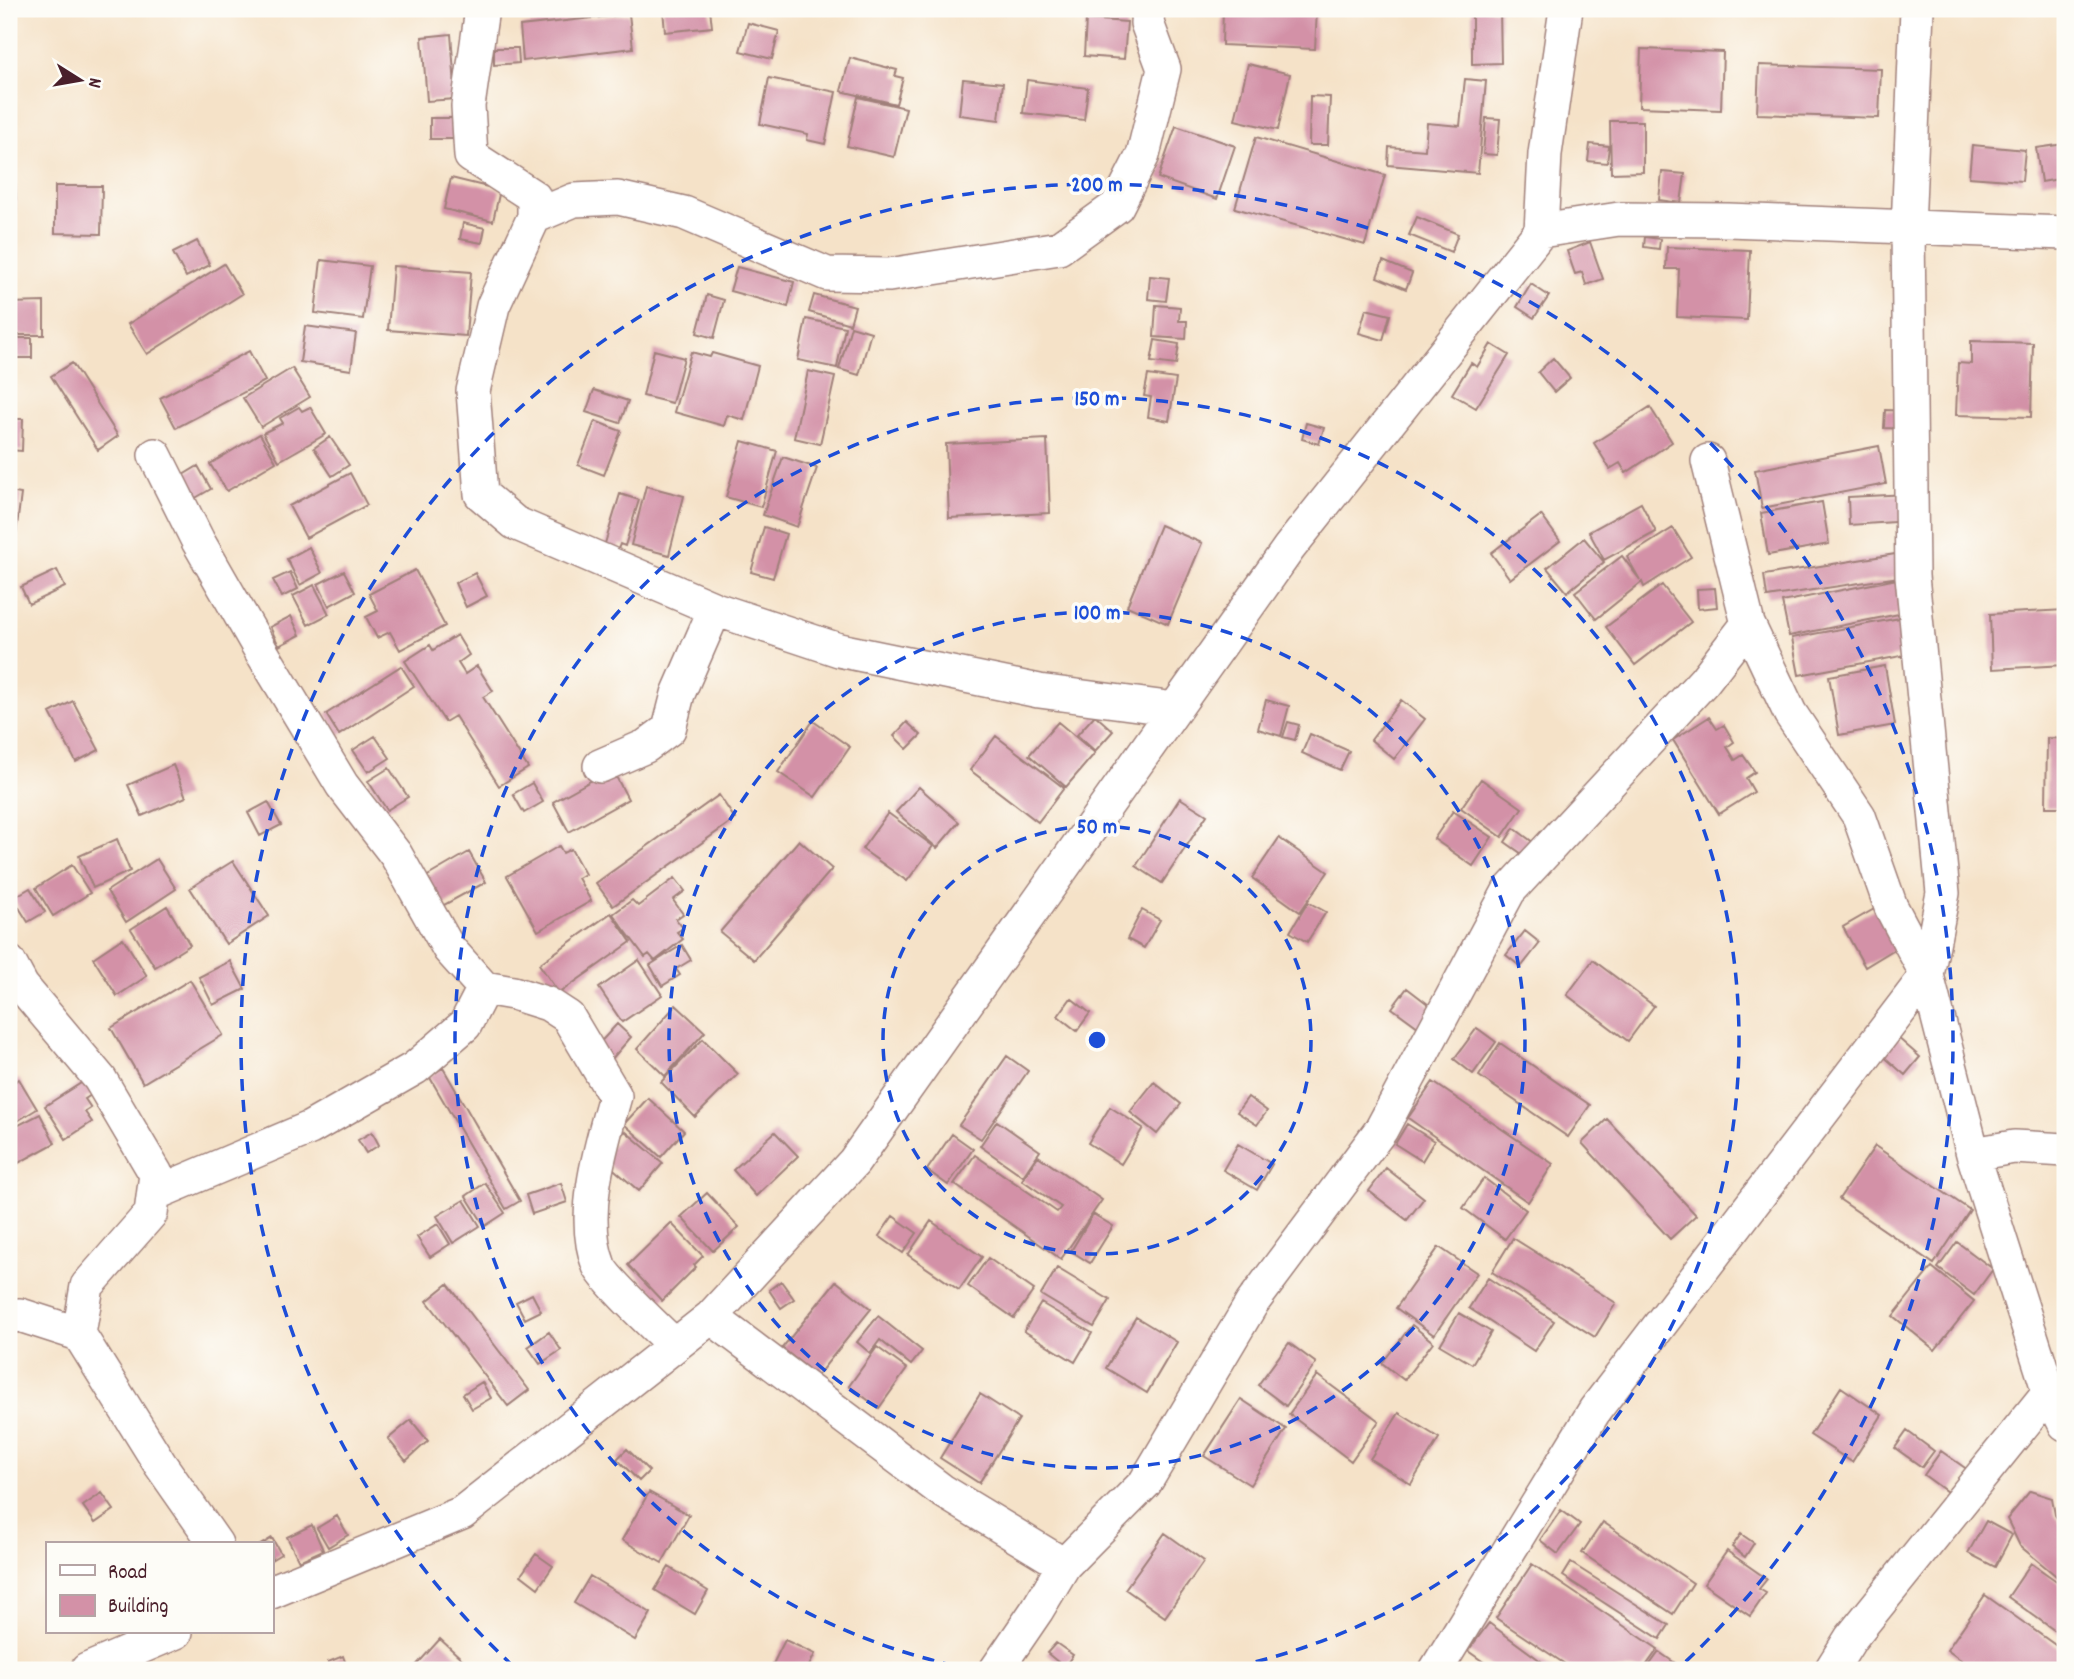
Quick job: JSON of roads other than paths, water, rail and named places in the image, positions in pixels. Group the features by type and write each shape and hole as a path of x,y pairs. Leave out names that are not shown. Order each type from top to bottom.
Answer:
{"street":[{"path":"482,9 468,106 471,156 534,197 534,217 493,306 473,391 481,494 515,523 715,609 839,650 1039,691 1175,709"},
{"path":"534,217 574,200 618,198 684,213 827,274 889,275 1059,248 1117,206 1143,155 1164,69 1147,23 1148,9"},
{"path":"273,1591 462,1513 711,1317 854,1162 1289,548 1541,231 1545,154 1566,9"},
{"path":"1436,1670 1595,1410 1927,975 1943,893 1912,576 1909,229 1917,9"},
{"path":"1541,231 1619,219 1728,220 2065,233"},
{"path":"155,455 198,541 342,785 396,855 449,949 484,988 513,993 548,1004 568,1017 615,1096 596,1164 592,1232 600,1268 674,1345"},
{"path":"1708,461 1748,624 1790,713 1859,816 1891,907 1927,975 1973,1154 2049,1392 2065,1424"},
{"path":"600,766 646,746 669,729 678,694 715,609"},
{"path":"996,1670 1037,1611 1064,1565 1145,1483 1252,1303 1381,1130 1508,891 1704,681 1748,624"},
{"path":"9,962 22,986 100,1079 156,1174 151,1213 130,1240 86,1286 79,1334 160,1464 215,1542"},
{"path":"154,1194 310,1128 415,1068 465,1025 484,988"},
{"path":"1973,1154 2014,1147 2065,1150"},
{"path":"9,1316 20,1315 79,1334"},
{"path":"711,1317 941,1490 1064,1565"},
{"path":"1831,1670 1851,1638 2049,1392"},
{"path":"88,1670 171,1634"}]}
